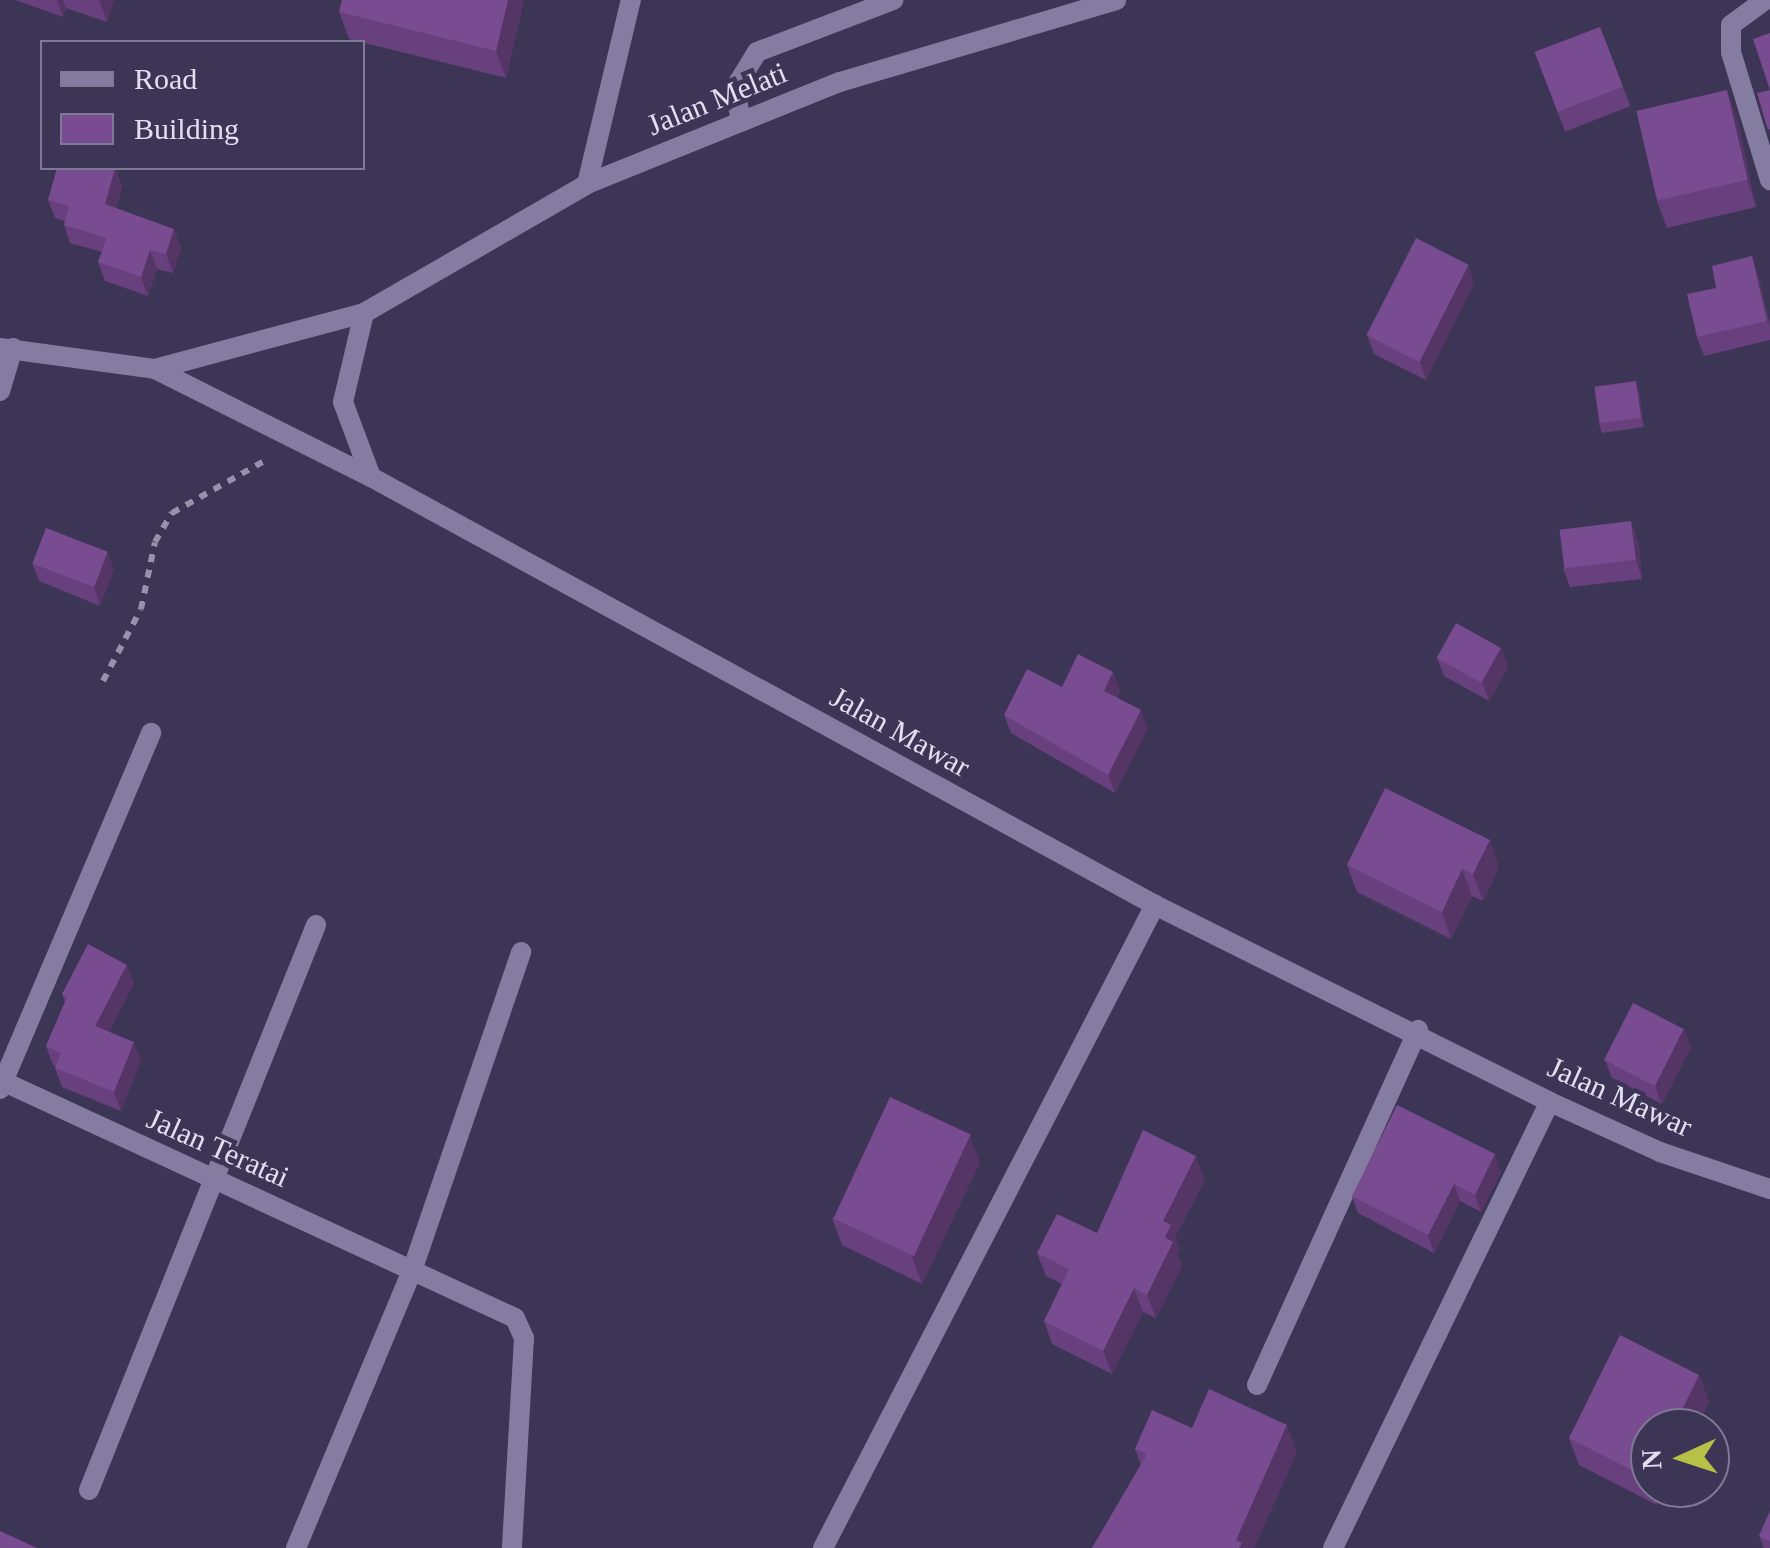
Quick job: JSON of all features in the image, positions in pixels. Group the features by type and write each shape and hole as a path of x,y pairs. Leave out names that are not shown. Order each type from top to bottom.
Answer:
{"street":[{"path":"587,184 631,0"},
{"path":"742,122 736,88 757,52 893,0"},
{"name":"Jalan Melati","path":"155,369 364,313 587,184 840,82 1116,0"},
{"path":"1765,0 1732,25 1731,52 1770,180"},
{"path":"364,313 343,402 370,477"},
{"path":"0,391 7,348"},
{"name":"Jalan Mawar","path":"7,348 155,369 370,477 1155,905 1418,1030 1550,1102 1660,1152 1770,1188"},
{"path":"1,1083 151,733"},
{"path":"824,1548 1155,905"},
{"path":"89,1490 210,1177 316,925"},
{"path":"296,1548 414,1268 521,952"},
{"path":"1256,1386 1418,1030"},
{"name":"Jalan Teratai","path":"1,1083 414,1268 515,1318 522,1328 512,1548"},
{"path":"1333,1548 1550,1102"}],"path":[{"path":"103,681 141,608 155,542 172,513 262,464 288,436"}],"building":[{"path":"342,0 508,0 496,51 339,12"},
{"path":"1600,27 1623,87 1558,112 1535,52"},
{"path":"1770,33 1770,90 1753,39"},
{"path":"1727,90 1748,180 1657,201 1636,111"},
{"path":"1770,90 1770,129 1768,130 1757,93"},
{"path":"56,170 114,170 105,204 174,229 166,254 150,250 141,277 98,262 107,238 64,225 69,206 48,200"},
{"path":"1416,238 1469,265 1419,362 1367,335"},
{"path":"1752,256 1767,321 1697,337 1687,294 1716,288 1712,266"},
{"path":"1636,381 1641,418 1600,423 1594,387"},
{"path":"1631,521 1636,560 1564,568 1560,530"},
{"path":"46,528 108,552 94,587 32,563"},
{"path":"1456,623 1501,648 1481,683 1437,658"},
{"path":"1078,654 1113,672 1104,691 1141,710 1108,775 1004,715 1027,669 1062,687"},
{"path":"1385,788 1490,840 1473,874 1462,869 1442,912 1347,865"},
{"path":"88,944 127,965 95,1026 134,1042 114,1092 55,1068 61,1053 46,1046 67,997 62,994"},
{"path":"1633,1003 1684,1029 1655,1086 1604,1060"},
{"path":"890,1097 971,1135 914,1256 833,1218"},
{"path":"1397,1105 1495,1154 1475,1195 1454,1184 1428,1235 1352,1196"},
{"path":"1143,1130 1196,1156 1163,1221 1171,1225 1165,1237 1173,1242 1147,1295 1134,1288 1103,1351 1044,1321 1069,1269 1037,1253 1057,1214 1097,1233"},
{"path":"1620,1335 1699,1375 1683,1408 1630,1408 1630,1469 1569,1438"},
{"path":"1209,1389 1287,1425 1236,1540 1242,1543 1239,1548 1092,1548 1147,1454 1135,1449 1152,1410 1192,1428"},
{"path":"1770,1511 1770,1541 1759,1536"},
{"path":"0,1531 37,1548 0,1548"}]}
